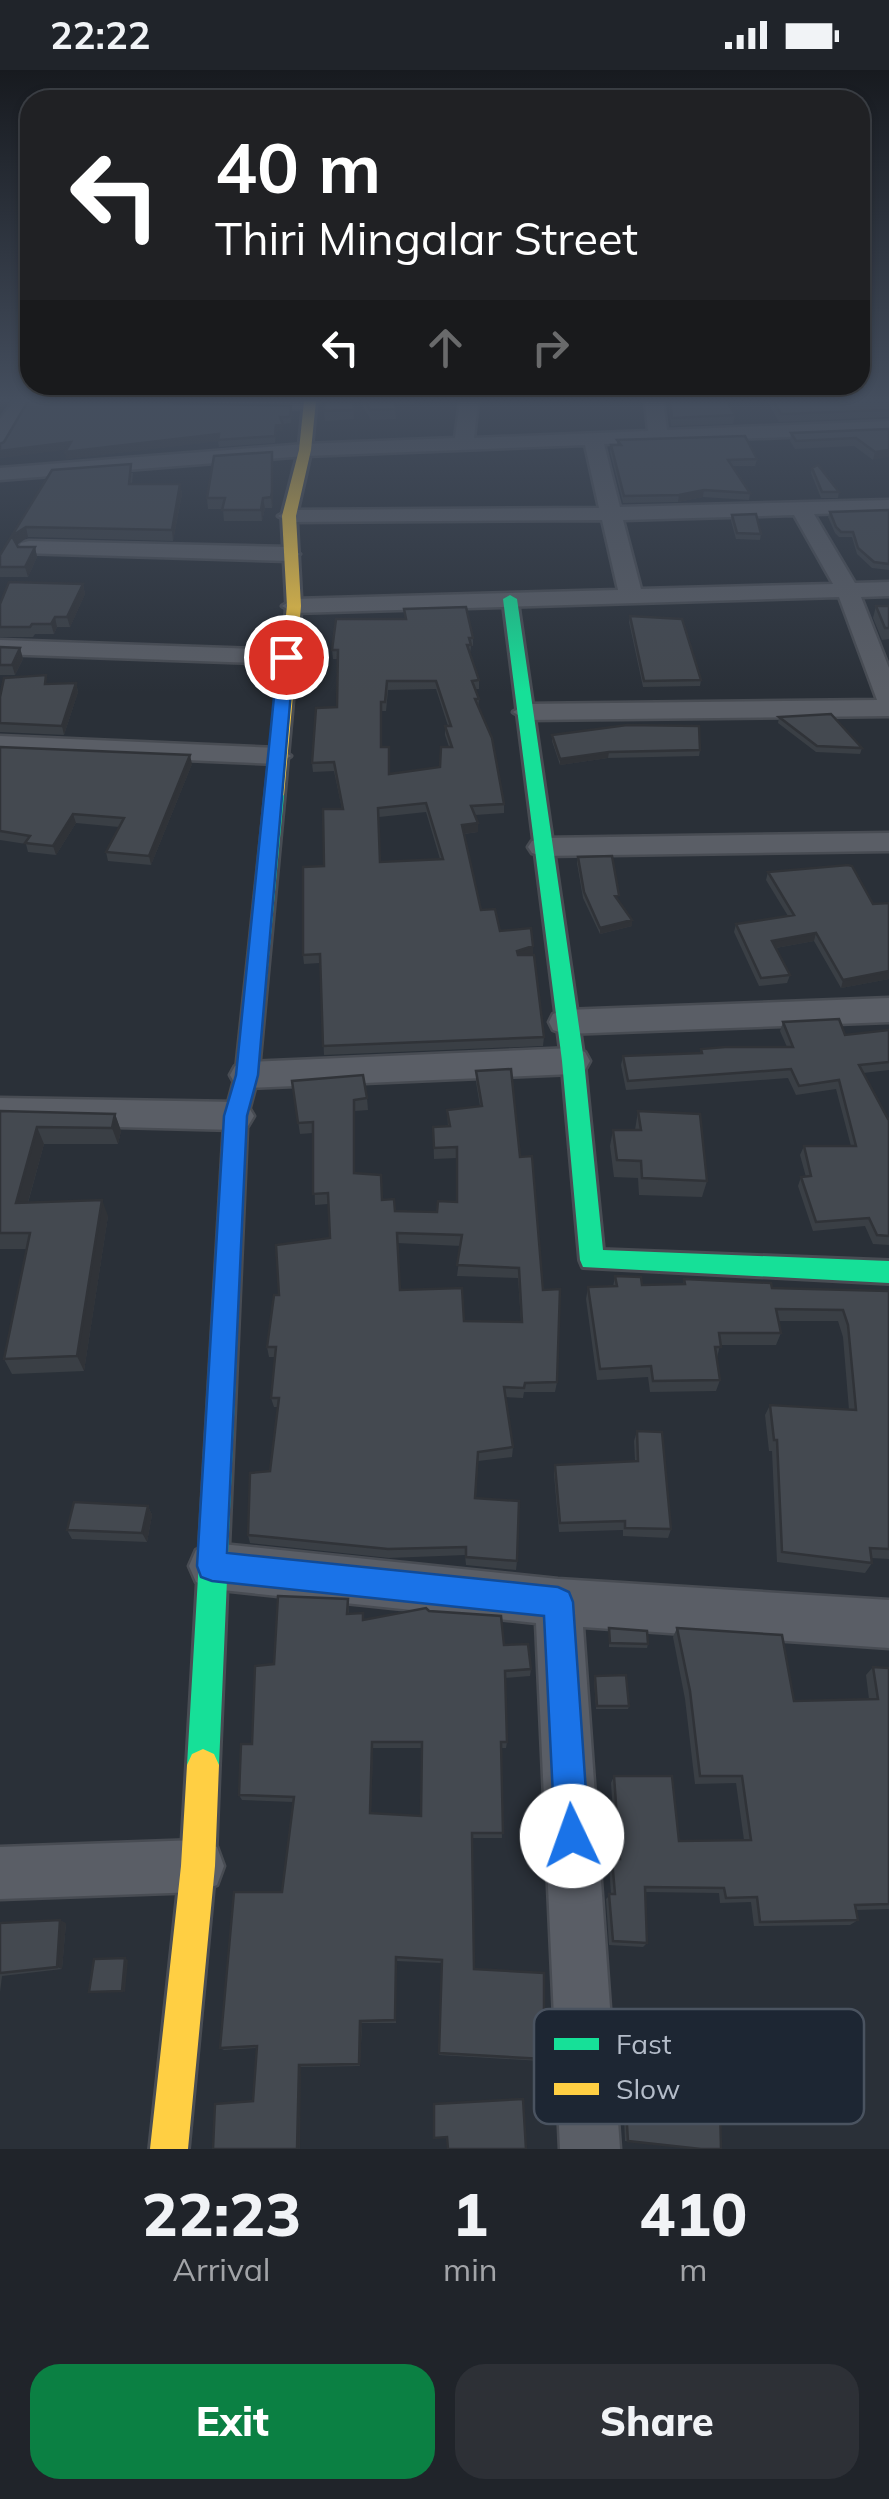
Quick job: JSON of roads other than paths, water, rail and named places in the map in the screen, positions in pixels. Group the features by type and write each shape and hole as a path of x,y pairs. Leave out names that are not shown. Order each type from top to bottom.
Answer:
{"street":[{"path":"169,2149 198,1866 236,1116 247,1075 294,606 289,554 294,498"},
{"path":"606,498 631,595"},
{"path":"799,506 847,589 889,700"},
{"path":"290,516 609,514 889,506"},
{"path":"30,548 289,554"},
{"path":"294,606 889,589"},
{"path":"510,599 565,1022 574,1061 592,1260 889,1272"},
{"path":"0,646 286,657"},
{"path":"526,712 889,708"},
{"path":"0,744 278,756"},
{"path":"542,847 889,842"},
{"path":"565,1022 889,1010"},
{"path":"247,1075 574,1061"},
{"path":"0,1112 236,1116"},
{"path":"212,1566 558,1602 889,1624"},
{"path":"558,1602 582,2009"},
{"path":"0,1873 198,1866"},
{"path":"589,2124 590,2149"}]}
